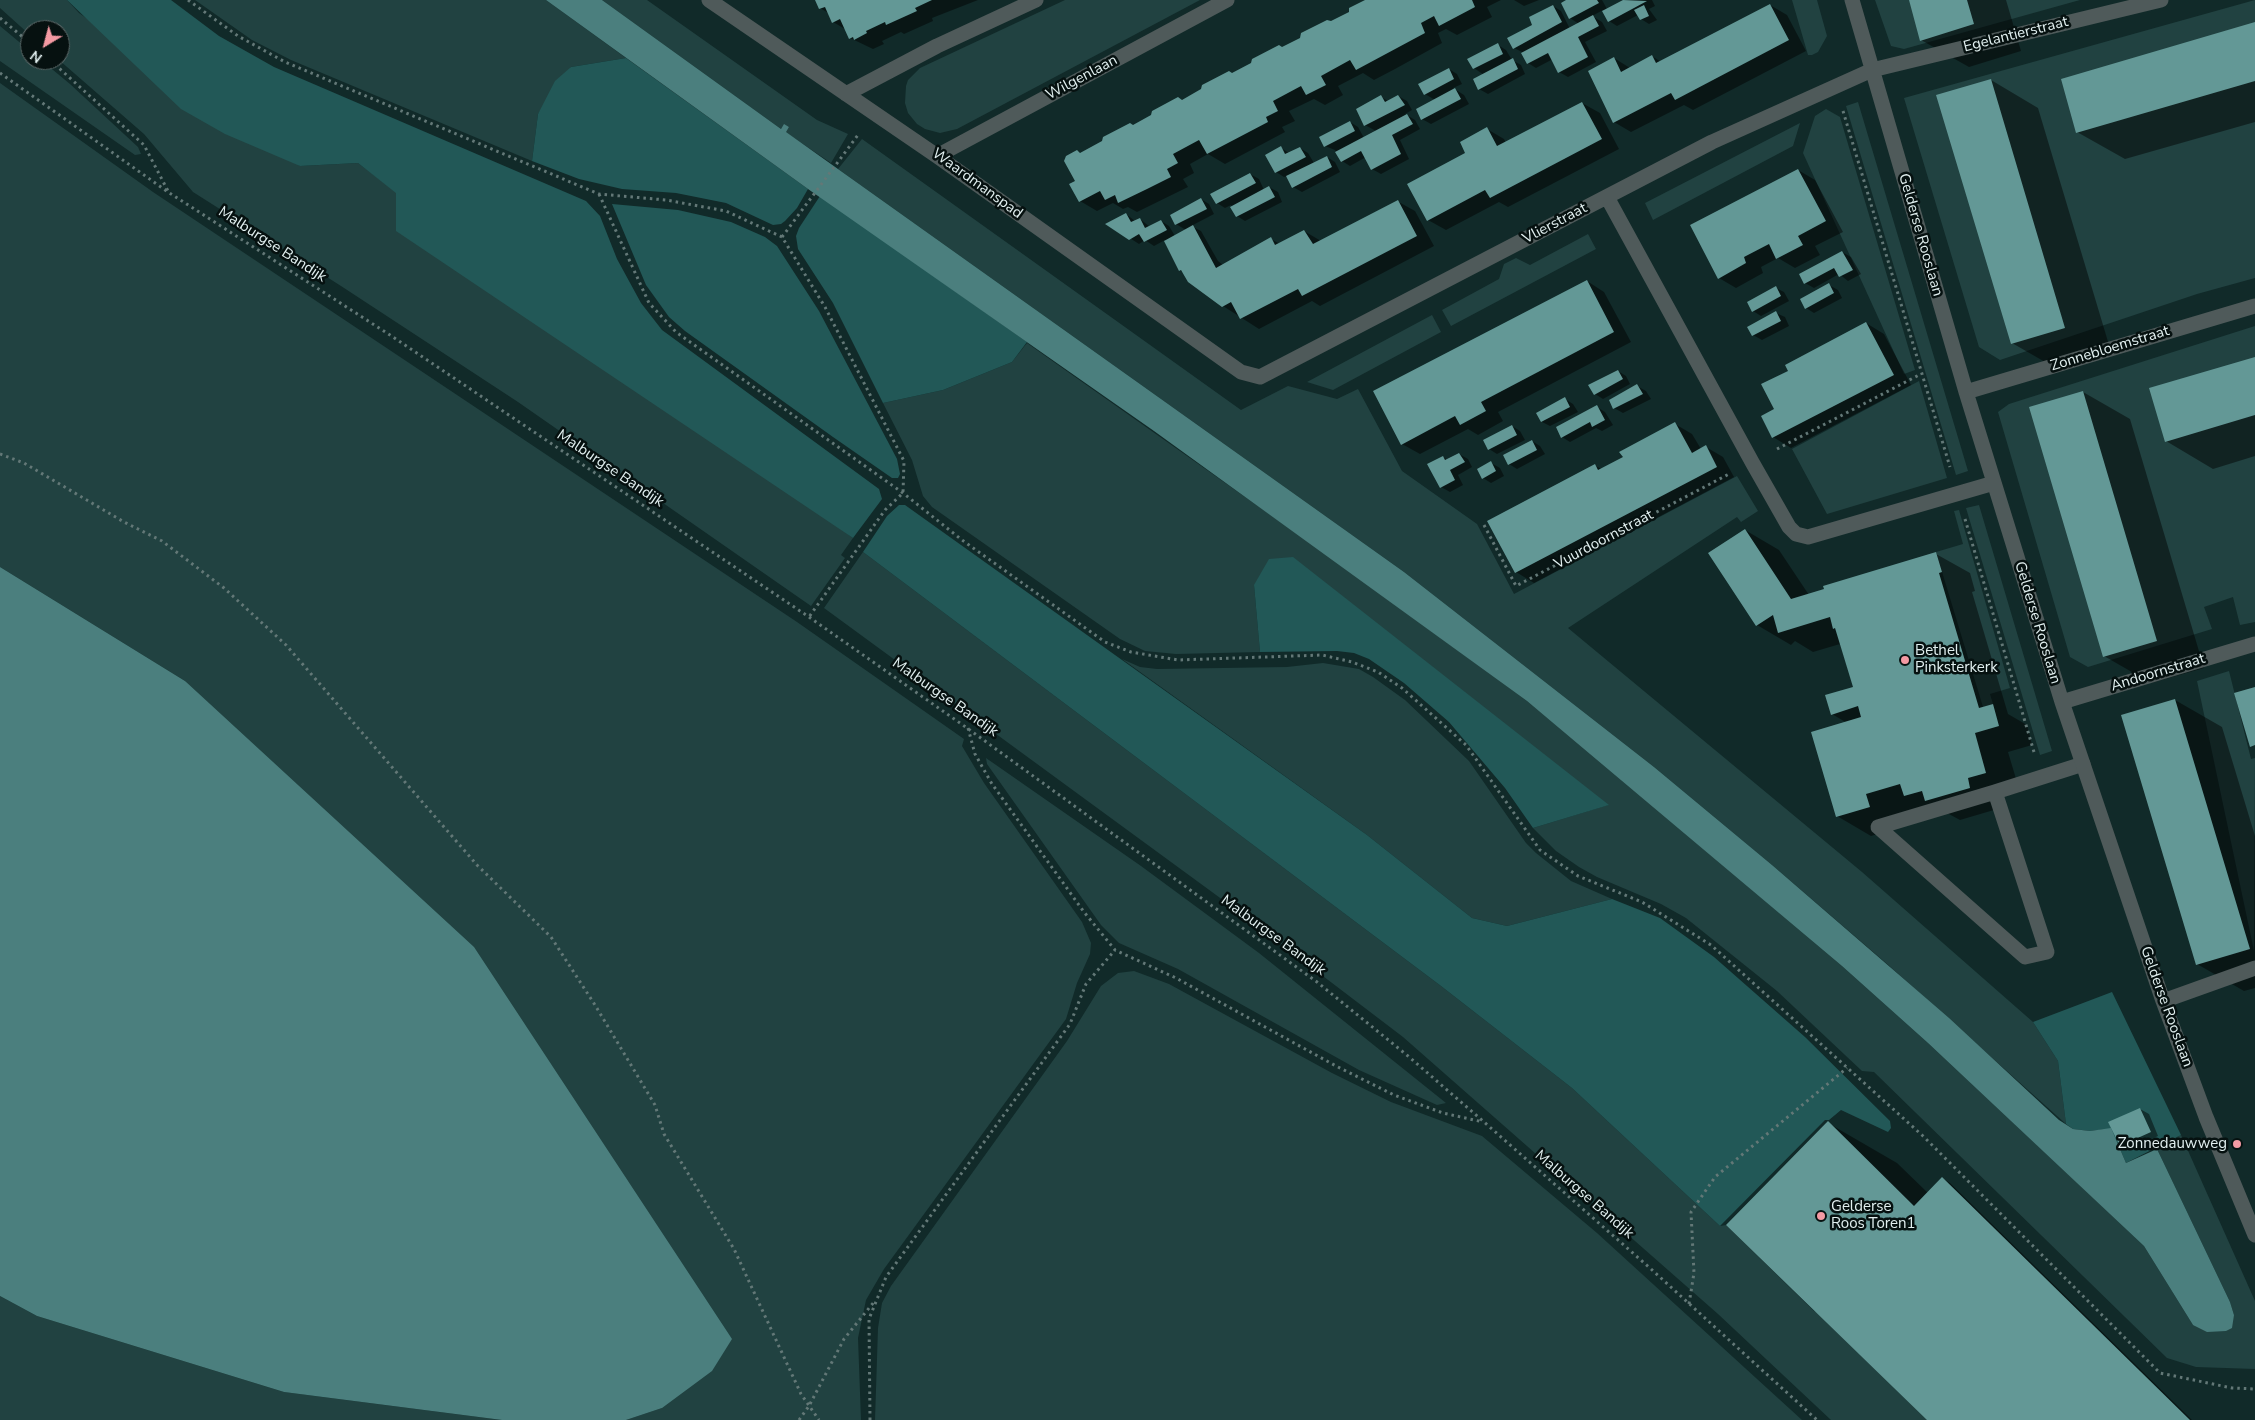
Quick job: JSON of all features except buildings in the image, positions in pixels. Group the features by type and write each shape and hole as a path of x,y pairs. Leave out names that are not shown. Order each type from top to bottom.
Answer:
{"street":[{"name":"Waardmanspad","path":"709,0 937,156 1241,372"},
{"path":"846,94 938,46 1036,0"},
{"name":"Wilgenlaan","path":"937,156 1227,0"},
{"name":"Gelderse Rooslaan","path":"1852,0 1966,392 2062,702 2163,1002 2206,1117 2255,1235"},
{"name":"Egelantierstraat","path":"1872,70 2161,0"},
{"name":"Vlierstraat","path":"1241,372 1260,377 1712,142 1872,70"},
{"path":"1606,197 1752,462 1789,527 1796,534 1808,537 1994,484"},
{"name":"Zonnebloemstraat","path":"1966,392 2255,306"},
{"name":"Andoornstraat","path":"2062,702 2255,644"},
{"path":"1995,792 2047,952 2025,957 1878,827 2083,764"},
{"path":"2163,1002 2255,968"}],"path":[{"path":"188,0 238,36 285,62 600,194 666,200 726,211 782,237 825,307 904,461 902,493 885,510 809,616"},
{"path":"0,18 20,35"},
{"path":"61,70 144,145 168,192"},
{"name":"Malburgse Bandijk","path":"0,73 168,192 390,334 809,616 1317,982 1408,1056 1484,1122 1817,1420"},
{"path":"1836,86 2041,777"},
{"path":"782,237 848,148"},
{"path":"600,194 649,304 676,332 902,493 962,540 1104,642 1130,652 1178,660 1322,655 1378,672 1402,688 1466,745 1540,850 1578,876 1642,902 1711,945 1923,1136 2160,1373 2232,1388 2255,1389"},
{"path":"1752,462 1921,374"},
{"path":"0,454 24,463 124,522 162,541 224,588 286,646 477,865 551,937 595,1005 655,1105 664,1134 734,1249 778,1348 801,1394 819,1420"},
{"name":"Vuurdoornstraat","path":"1484,525 1516,586 1752,462"},
{"path":"967,728 975,754 992,784 1084,912 1115,950 1176,978 1336,1066 1394,1095 1443,1113 1484,1122"},
{"path":"870,1420 869,1319 886,1277 1070,1024 1086,984 1115,950"},
{"path":"1689,1304 1694,1273 1691,1212 1715,1177 1848,1068"},
{"path":"799,1420 809,1406 844,1339 876,1299"}],"shaded area":[{"path":"0,0 67,0 79,13 300,166 358,163 853,538 841,555 845,558 811,606 518,402 193,192 144,134 70,70 70,20 20,20 20,26 0,8"},
{"path":"67,0 171,0 219,36 274,67 586,201 600,216 617,259 641,303 662,330 879,489 882,499 853,538 396,231 396,193 358,163 300,166 225,134 181,109"},
{"path":"195,0 546,0 626,58 571,67 538,114 532,161 291,60 252,40"},
{"path":"546,0 602,0 781,129 784,124 789,127 786,132 1404,572 1654,767 1772,865 1949,1018 2059,1120 2073,1129 2090,1131 2111,1128 2126,1163 2157,1149 2230,1302 2234,1315 2232,1328 2226,1331 2207,1332 2193,1325 2144,1246 1928,1043 1842,966 1527,701 1154,431 808,189"},
{"path":"602,0 647,0 817,120 848,134 831,163 785,132 789,127 784,125 781,129"},
{"path":"1065,0 1200,0 957,129 940,133 925,129 917,124 908,113 905,103 906,86 908,80 920,68"},
{"path":"1792,0 1817,0 1827,36 1818,52 1812,55 1808,55"},
{"path":"1875,0 2080,0 1904,49 1891,46"},
{"path":"2255,0 2255,278 2197,294 2000,360 1979,347 1904,98"},
{"path":"0,26 20,43 20,70 53,70 138,147 141,154 135,155 0,61"},
{"path":"626,58 808,189 797,208 785,221 781,224 773,225 726,203 676,193 622,189 579,179 532,161 538,114 555,81 571,67"},
{"path":"0,83 153,192 797,622 964,739 962,746 984,783 1082,922 1091,943 1090,954 1077,983 1066,1019 884,1269 866,1300 858,1338 861,1420 626,1420 662,1408 185,681 0,567"},
{"path":"1858,102 1968,471 1956,475 1846,106"},
{"path":"1826,109 1840,117 1915,370 1904,374 1803,153 1815,116"},
{"path":"1800,123 1793,146 1653,220 1645,203"},
{"path":"862,139 1241,410 1288,386 1337,399 1358,389 1402,471 1477,524 1514,594 1737,476 1758,511 1741,522 1737,517 1568,628 1862,872 2033,1022 2058,1061 2066,1124 1886,963 1772,865 1654,767 1404,572 838,169"},
{"path":"820,196 1027,342 1012,362 943,390 883,403 833,303 798,249 796,236 799,228"},
{"path":"612,204 678,210 731,222 765,237 777,246 819,311 897,459 900,474 898,478 892,478 833,437 685,331 669,317 646,285"},
{"path":"1588,234 1596,249 1451,326 1442,310 1499,279 1504,264 1516,258 1530,265"},
{"path":"1432,315 1441,332 1333,390 1307,382"},
{"path":"2255,326 2255,622 2240,625 2233,597 2204,607 2212,629 2088,667 2070,657 1998,412 2009,404"},
{"path":"1027,343 1316,547 1527,701 1576,741 1842,966 1928,1043 2144,1246 2193,1325 2234,1315 2230,1302 2157,1149 2181,1135 2255,1301 2255,1369 2196,1367 2167,1358 1874,1072 1862,1071 1777,991 1686,918 1661,904 1597,877 1579,867 1556,851 1533,828 1608,805 1254,585 1260,652 1176,654 1145,651 1120,639 932,507 923,496 912,460 883,403 943,390 1012,362"},
{"path":"1919,381 1947,478 1827,514 1792,449"},
{"path":"899,505 905,505 1367,835 1472,918 1507,926 1612,899 1660,918 1714,957 1805,1037 1890,1121 1891,1128 1888,1132 1841,1110 1829,1120 1825,1120 1720,1226 1572,1088 1441,986 863,552 887,516"},
{"path":"1979,505 2052,751 2040,755 1966,508"},
{"path":"1959,510 2010,688 1990,694 1993,704 1983,707 1936,552 1963,544 1954,511"},
{"path":"863,552 1441,986 1572,1088 1720,1226 1726,1225 1814,1311 2045,1420 1831,1420 1718,1314 1403,1037 1227,903 824,608"},
{"path":"1293,557 1609,805 1533,828 1505,788 1449,722 1404,683 1369,659 1354,653 1337,651 1260,652 1254,585 1269,559"},
{"path":"0,567 185,681 474,947 732,1339 712,1371 662,1408 626,1420 502,1420 284,1392 37,1316 0,1296"},
{"path":"1122,659 1140,667 1157,669 1287,667 1323,663 1359,669 1405,700 1469,761 1526,843 1536,853 1571,881 1612,899 1507,926 1472,918 1367,835"},
{"path":"2229,671 2251,759 2255,758 2254,951 2197,681"},
{"path":"986,758 1141,866 1259,953 1446,1103 1437,1105 1359,1070 1178,969 1119,943 1101,925 987,764"},
{"path":"1134,971 1169,984 1332,1073 1391,1102 1482,1136 1597,1233 1802,1420 875,1420 878,1328 882,1303 891,1286 1067,1041 1101,986 1118,973"},
{"path":"2112,992 2181,1135 2126,1163 2117,1142 2108,1129 2090,1131 2073,1129 2066,1124 2058,1061 2033,1022"},
{"path":"0,1296 37,1316 284,1392 502,1420 0,1420"}],"place":[{"name":"Bethel Pinksterkerk","path":"1905,660"},
{"name":"Zonnedauwweg","path":"2237,1144"},
{"name":"Gelderse Roos Toren1","path":"1821,1216"}]}
